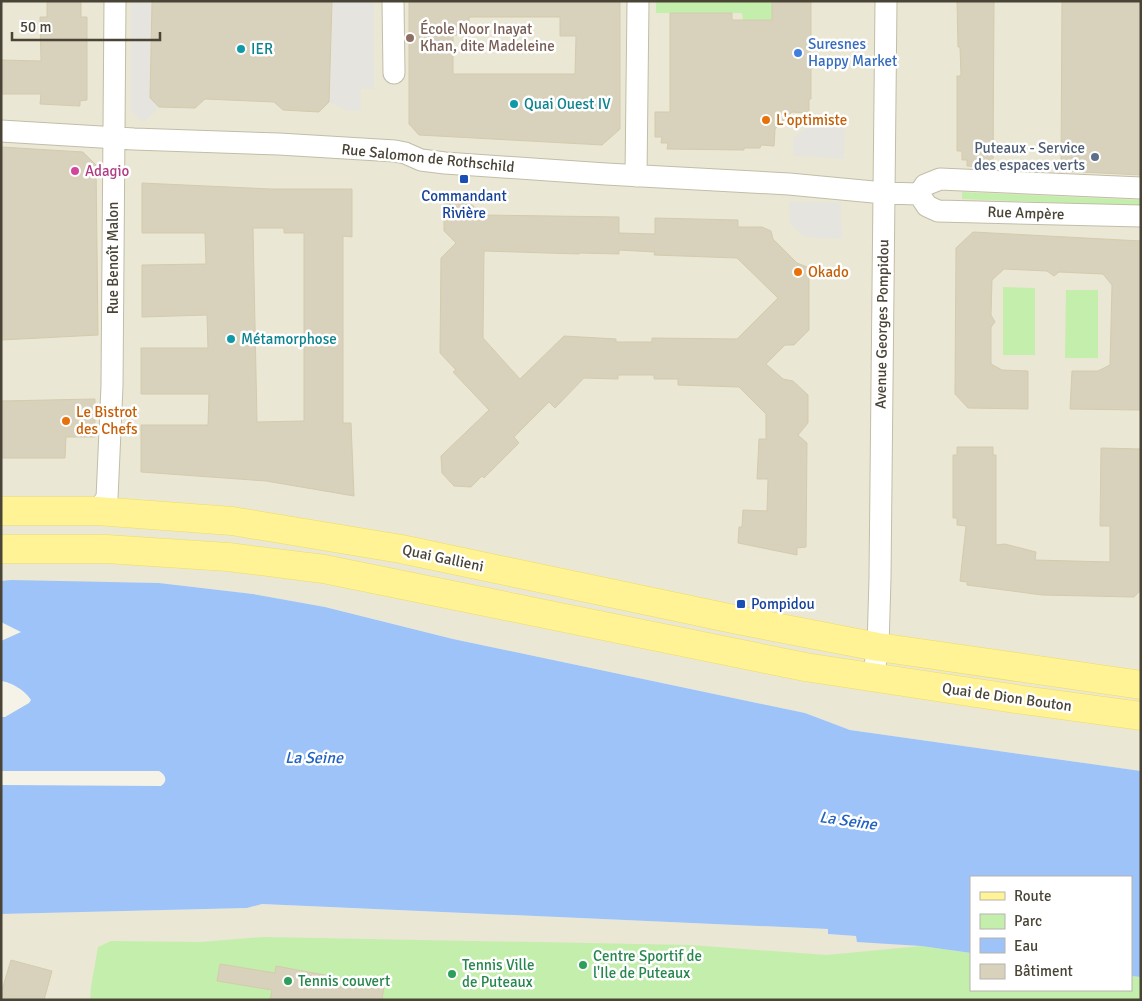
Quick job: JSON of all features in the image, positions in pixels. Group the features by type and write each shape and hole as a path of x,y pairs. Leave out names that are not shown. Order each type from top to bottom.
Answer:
{"main road":[{"name":"Quai Gallieni","path":"1,511 97,512 232,522 401,549 738,620 878,647"},
{"path":"1,549 125,550 228,557 324,569 764,659 872,678"},
{"name":"Quai de Dion Bouton","path":"878,647 1141,684"},
{"name":"Quai de Dion Bouton","path":"872,678 1141,716"}],"street":[{"name":"Rue Benoît Malon","path":"97,512 107,498 112,366 115,1"},
{"path":"393,1 394,73"},
{"path":"636,176 638,1"},
{"name":"Avenue Georges Pompidou","path":"872,678 878,647 886,1"},
{"name":"Rue Salomon de Rothschild","path":"1,131 395,151 421,160 445,163 835,187 884,193"},
{"name":"Rue Ampère","path":"1141,188 940,179 925,185 919,194 927,206 938,211 1141,216"},
{"path":"884,193 919,194"}],"shaded area":[{"path":"1,1 1141,1 1141,771 850,730 805,713 453,639 325,607 253,594 159,583 1,581"},
{"path":"131,1 152,1 150,98 159,107 145,121 140,120 131,111"},
{"path":"332,1 374,1 374,89 361,89 361,110 348,111 329,102"},
{"path":"812,124 845,125 844,159 793,156 794,137"},
{"path":"789,202 841,202 842,239 805,237 790,224"},
{"path":"262,904 828,929 829,934 857,936 857,941 921,946 970,953 970,991 1132,991 1132,976 1141,977 1141,1000 1,1000 1,914 247,908"}],"green space":[{"path":"656,1 772,1 772,11 783,21 772,33 759,20 743,20 742,13 656,13"},
{"path":"962,192 1141,200 1141,206 962,199"},
{"path":"1003,287 1035,288 1035,355 1003,355"},
{"path":"1066,290 1098,290 1098,358 1065,358"},
{"name":"Centre Sportif de l'Ile de Puteaux","path":"263,937 690,945 827,955 921,946 970,953 970,991 1132,991 1132,976 1141,977 1141,1000 90,1000 98,947 111,941 201,942"}],"water":[{"name":"La Seine","path":"1,581 159,583 253,594 325,607 453,639 805,713 850,730 1141,771 1141,977 1132,976 1132,876 970,876 970,953 921,946 857,942 856,936 828,934 828,929 262,904 247,908 1,914 1,785 161,786 165,776 159,771 1,771 1,717 5,717 31,700 26,693 9,683 1,681 1,641 21,632 1,622"}],"building":[{"path":"47,1 81,1 81,17 87,17 87,100 80,101 80,106 40,104 41,94 1,94 1,60 41,61 40,17 47,17"},
{"name":"IER","path":"152,1 332,1 329,102 319,112 283,110 274,102 205,99 195,108 159,107 150,98"},
{"path":"409,1 620,1 620,129 602,145 419,135 409,124","holes":["469,17 560,17 560,36 576,36 575,74 453,74 453,35 469,35"]},
{"path":"772,1 811,1 811,99 809,99 808,113 792,112 775,129 774,146 761,145 760,148 744,148 744,150 667,149 668,143 661,143 662,137 655,137 655,112 670,112 670,13 732,13 732,20 772,20"},
{"path":"957,1 994,1 993,167 967,166 967,160 962,160 962,151 957,151 957,76 961,76"},
{"path":"1062,1 1141,1 1141,175 1061,171"},
{"path":"1,147 83,152 96,165 98,335 1,340"},
{"name":"Métamorphose","path":"142,183 271,189 352,189 352,237 343,236 343,423 351,423 354,496 266,481 141,472 141,425 208,425 209,394 141,394 141,348 208,348 207,315 142,317 142,265 206,264 205,233 142,233","holes":["253,228 284,228 284,233 304,233 304,421 257,422"]},
{"path":"444,201 469,202 483,215 619,217 619,233 655,234 655,218 738,220 738,227 762,227 771,231 773,239 797,263 807,267 809,274 809,330 794,345 785,345 766,364 783,379 793,381 808,395 808,423 798,435 807,443 806,547 797,548 797,555 738,543 739,527 742,527 743,510 767,511 768,479 757,479 759,439 766,439 766,414 739,387 678,385 678,379 654,379 654,375 618,375 618,379 584,378 555,408 549,402 514,437 519,443 484,478 482,476 471,487 454,486 442,473 441,456 489,410 453,372 456,370 440,353 441,258 456,243 444,231","holes":["619,250 655,252 654,255 737,258 778,298 737,339 652,338 652,342 616,342 616,339 564,336 520,379 483,338 484,251 579,254 619,254"]},
{"path":"973,232 1141,241 1141,410 1070,409 1072,371 1098,371 1110,365 1112,285 1103,274 1059,272 1054,276 1047,271 1004,269 992,280 991,315 995,322 991,327 991,364 1002,370 1028,371 1028,409 968,408 955,394 956,248"},
{"path":"95,399 95,437 66,437 65,458 1,458 1,401"},
{"path":"957,447 993,447 993,455 996,455 996,545 1005,544 1036,552 1035,560 1110,562 1110,526 1100,526 1101,448 1141,449 1141,590 1134,597 1042,595 967,585 967,582 960,581 966,526 957,525 957,518 953,518 953,455 957,455"},
{"path":"11,960 52,971 44,1000 1,1000 1,993"},
{"path":"220,964 275,973 276,966 384,986 382,1000 270,1000 272,990 217,981"}],"place":[{"name":"École Noor Inayat Khan, dite Madeleine","path":"410,38"},
{"name":"IER","path":"241,49"},
{"name":"Suresnes Happy Market","path":"798,53"},
{"name":"Quai Ouest IV","path":"514,104"},
{"name":"L'optimiste","path":"766,120"},
{"name":"Puteaux - Service des espaces verts","path":"1095,157"},
{"name":"Adagio","path":"75,171"},
{"name":"Commandant Rivière","path":"464,179"},
{"name":"Okado","path":"798,272"},
{"name":"Métamorphose","path":"231,339"},
{"name":"Le Bistrot des Chefs","path":"66,421"},
{"name":"Pompidou","path":"741,604"},
{"name":"Centre Sportif de l'Ile de Puteaux","path":"583,965"},
{"name":"Tennis Ville de Puteaux","path":"452,974"},
{"name":"Tennis couvert","path":"288,981"}]}
